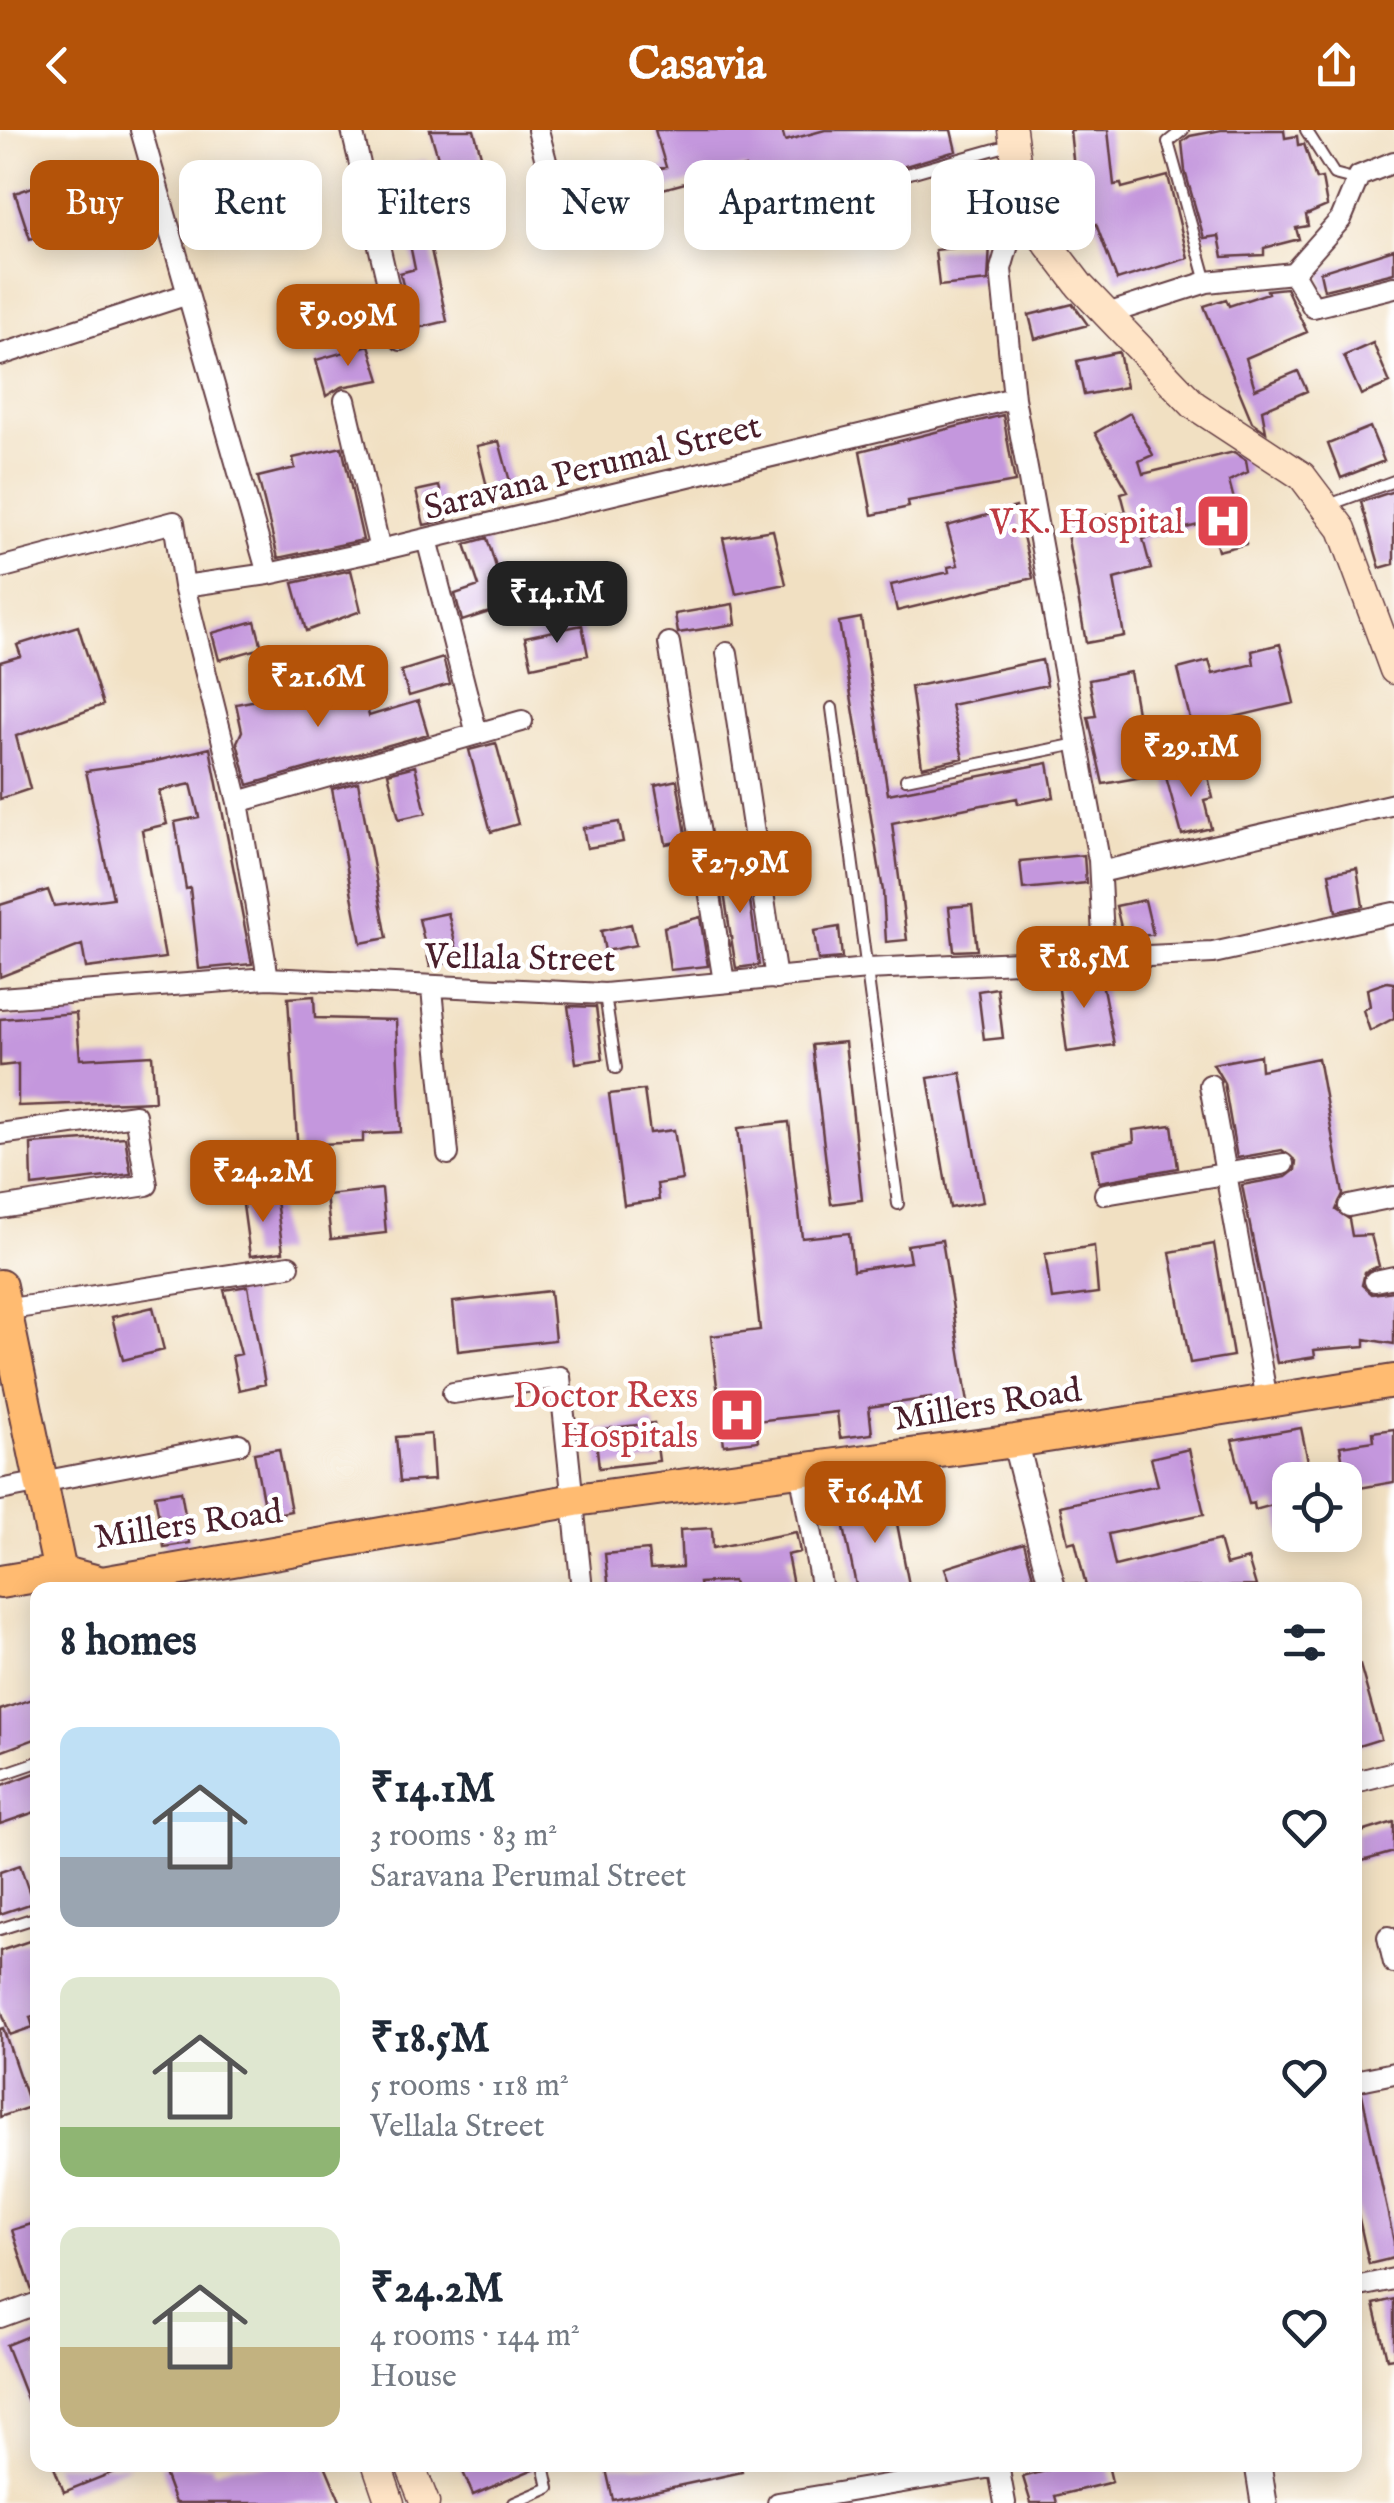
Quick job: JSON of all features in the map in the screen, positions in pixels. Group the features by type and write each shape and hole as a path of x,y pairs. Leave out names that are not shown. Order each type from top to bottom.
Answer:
{"main road":[{"path":"1053,250 1194,406 1302,476 1342,529 1394,670"},
{"path":"0,1582 60,1581 3,1313"},
{"name":"Millers Road","path":"129,1582 574,1500 1015,1441 1394,1380"},
{"path":"379,2472 390,2503"},
{"path":"413,2472 425,2503"}],"street":[{"path":"142,130 268,574"},
{"path":"352,130 401,340"},
{"path":"538,130 546,160"},
{"path":"1107,314 1207,282 1293,274 1341,219 1357,180 1394,162"},
{"path":"1007,250 1001,269 1014,398 1100,872 1104,957"},
{"path":"1293,274 1313,308 1394,287"},
{"path":"0,355 188,294"},
{"name":"Saravana Perumal Street","path":"184,586 268,574 380,550 1014,398"},
{"path":"346,400 380,550"},
{"path":"0,568 174,522 184,586 238,802 268,978"},
{"path":"427,539 477,734"},
{"path":"669,643 724,982"},
{"path":"728,653 776,979"},
{"path":"238,802 522,720"},
{"path":"1100,872 1394,804"},
{"name":"Vellala Street","path":"0,998 268,978 606,994 868,970 1213,953 1394,912"},
{"path":"432,988 448,1154"},
{"path":"1210,1085 1268,1400"},
{"path":"0,1134 134,1116 146,1185 0,1208"},
{"path":"1104,1194 1283,1164"},
{"path":"1349,1206 1394,1197"},
{"path":"3,1313 290,1266"},
{"path":"454,1392 560,1378 581,1582"},
{"path":"1015,1441 1051,1582"},
{"path":"0,1490 239,1444"},
{"path":"800,1470 821,1582"},
{"path":"1362,1780 1394,1772"},
{"path":"1388,1938 1394,1963"},
{"path":"1362,2080 1394,2073"},
{"path":"1362,2285 1394,2279"},
{"path":"0,2317 30,2306"},
{"path":"778,2503 962,2472"},
{"path":"999,2472 1004,2503"},
{"path":"1259,2472 1264,2503"}],"lane":[{"path":"1183,130 1168,142 1207,282"},
{"path":"1306,130 1334,174 1357,180"},
{"path":"911,169 1013,137"},
{"path":"1325,506 1394,481"},
{"path":"832,708 898,1204"},
{"path":"906,779 1078,744"},
{"path":"606,994 616,1068"},
{"path":"0,1775 30,1765"},
{"path":"0,1929 30,1920"},
{"path":"514,2503 549,2488 546,2472"}],"building":[{"path":"430,130 474,130 482,159 439,160"},
{"path":"655,130 782,130 785,141 825,130 951,130 956,151 911,164 911,160 684,160 684,183 664,189 664,160"},
{"path":"1070,130 1108,130 1114,185 1121,184 1122,188 1168,176 1188,258 1117,280 1095,224 1095,160 1073,160"},
{"path":"1221,130 1284,130 1285,138 1297,136 1298,145 1304,144 1316,179 1322,178 1327,206 1306,215 1308,226 1296,228 1299,239 1264,248 1264,255 1223,257 1219,236 1204,238 1185,171 1182,142 1190,136"},
{"path":"30,188 30,239 15,193"},
{"path":"1394,249 1394,273 1324,290 1320,272"},
{"path":"411,250 431,250 447,321 414,329 400,273 415,269"},
{"path":"935,250 990,250 988,281 939,286"},
{"path":"1286,288 1307,332 1246,358 1255,389 1298,371 1307,391 1262,410 1266,432 1252,422 1204,306 1226,299 1229,306 1268,293 1267,290"},
{"path":"1073,304 1088,325 1035,339 1029,315"},
{"path":"1373,343 1390,383 1361,395 1344,356"},
{"path":"369,345 380,380 341,387 326,396 316,360"},
{"path":"1119,352 1126,387 1084,395 1077,361"},
{"path":"1130,413 1153,455 1139,461 1143,474 1234,452 1246,460 1248,472 1229,481 1246,544 1218,551 1210,522 1143,539 1151,569 1114,579 1124,636 1086,643 1065,522 1126,512 1121,493 1128,491 1095,433"},
{"path":"1003,415 1015,482 908,501 909,507 872,515 860,451"},
{"path":"1370,427 1384,461 1341,478 1328,444"},
{"path":"499,441 512,489 489,495 477,446"},
{"path":"342,447 363,540 278,558 258,477 295,468 293,458"},
{"path":"439,486 447,520 424,525 416,491"},
{"path":"1394,491 1394,564 1380,568 1361,502"},
{"path":"1016,507 1033,578 897,611 891,585 949,572 948,567 958,565 947,526"},
{"path":"773,530 786,584 736,594 723,538"},
{"path":"487,538 508,606 462,621 455,594 479,586 465,544"},
{"path":"351,570 361,611 306,631 293,583"},
{"path":"733,604 736,624 678,633 675,614"},
{"path":"861,618 888,794 1048,763 1054,797 1018,804 1017,798 892,823 907,940 886,942 883,891 839,622"},
{"path":"255,621 262,648 219,660 212,633"},
{"path":"582,625 588,655 532,667 525,637"},
{"path":"78,626 103,705 16,736 30,789 0,799 0,662 21,656 17,645"},
{"path":"1280,644 1294,703 1192,727 1178,669 1209,661 1213,674 1254,664 1252,651"},
{"path":"443,658 450,684 409,696 401,671"},
{"path":"1042,660 1047,685 951,705 963,758 922,767 911,687"},
{"path":"1130,672 1148,776 1103,784 1088,717 1096,716 1089,680"},
{"path":"360,680 369,716 418,701 428,734 248,785 237,742 242,731 236,704"},
{"path":"496,743 518,824 491,832 469,750"},
{"path":"210,748 252,964 199,969 190,888 186,889 175,822 199,817 191,784 159,791 167,824 142,830 165,958 86,968 82,945 0,977 0,905 48,890 54,906 113,898 86,771 152,762"},
{"path":"415,766 426,813 399,819 388,773"},
{"path":"1206,768 1213,798 1204,800 1211,828 1182,835 1166,777"},
{"path":"677,780 687,840 666,844 655,785"},
{"path":"358,782 387,938 361,943 332,789"},
{"path":"619,822 623,842 587,848 583,828"},
{"path":"1084,855 1086,883 1023,889 1020,861"},
{"path":"745,865 759,965 736,968 720,868"},
{"path":"1357,868 1363,906 1336,912 1329,873"},
{"path":"1145,900 1153,934 1124,940 1116,906"},
{"path":"972,905 977,950 954,951 949,907"},
{"path":"448,913 459,960 430,967 419,919"},
{"path":"700,917 708,966 670,970 664,927"},
{"path":"631,924 636,945 605,951 601,931"},
{"path":"839,927 842,958 818,960 814,931"},
{"path":"1100,972 1114,1045 1067,1052 1057,974"},
{"path":"1394,983 1394,1018 1370,1031 1363,1010 1370,1006 1367,989"},
{"path":"997,988 1003,1038 984,1040 978,991"},
{"path":"314,996 315,1018 396,1020 401,1132 363,1134 363,1142 321,1144 321,1154 298,1155 288,998"},
{"path":"568,1006 596,1007 603,1059 576,1063"},
{"path":"76,1013 80,1059 152,1055 155,1101 18,1106 18,1064 0,1066 0,1019"},
{"path":"845,1042 862,1200 831,1204 812,1045"},
{"path":"1260,1055 1261,1070 1318,1058 1343,1194 1336,1210 1349,1219 1352,1236 1371,1235 1379,1266 1365,1272 1362,1285 1372,1294 1394,1291 1394,1344 1365,1339 1365,1346 1314,1350 1315,1357 1277,1363 1242,1185 1286,1177 1295,1170 1296,1161 1282,1150 1237,1158 1224,1083 1213,1064"},
{"path":"961,1073 983,1202 950,1208 928,1078"},
{"path":"644,1090 650,1133 674,1130 682,1180 657,1184 659,1200 624,1205 609,1094"},
{"path":"789,1122 802,1238 849,1233 853,1270 910,1262 907,1245 942,1240 968,1403 933,1408 931,1398 869,1407 872,1434 840,1438 837,1412 755,1421 758,1441 724,1445 711,1336 760,1330 738,1128"},
{"path":"1172,1125 1178,1168 1099,1182 1093,1150 1134,1142 1133,1130"},
{"path":"125,1137 131,1174 32,1186 31,1144"},
{"path":"382,1189 386,1233 331,1239 326,1195"},
{"path":"275,1193 283,1252 250,1256 242,1198"},
{"path":"1214,1244 1233,1356 1190,1363 1170,1252"},
{"path":"1094,1246 1098,1293 1052,1299 1045,1254"},
{"path":"248,1286 265,1384 239,1390 232,1356 241,1354 224,1290"},
{"path":"550,1291 555,1340 458,1351 453,1302"},
{"path":"153,1307 164,1350 123,1360 112,1317"},
{"path":"654,1423 659,1461 599,1468 595,1430"},
{"path":"1301,1428 1308,1462 1272,1462 1272,1505 1255,1510 1254,1503 1249,1504 1232,1440"},
{"path":"1394,1429 1394,1482 1362,1488 1362,1462 1343,1462 1340,1446 1374,1441 1373,1432"},
{"path":"431,1434 434,1480 400,1482 396,1437"},
{"path":"279,1449 291,1511 266,1516 254,1453"},
{"path":"1189,1449 1204,1514 1108,1534 1115,1566 1219,1540 1226,1565 1248,1559 1255,1582 1085,1582 1075,1541 1068,1543 1060,1506 1158,1485 1151,1458"},
{"path":"181,1491 190,1543 164,1547 155,1495"},
{"path":"892,1498 908,1582 855,1582 840,1508"},
{"path":"712,1528 713,1548 796,1532 800,1552 787,1555 792,1582 608,1582 605,1554 648,1550 650,1569 682,1567 680,1530"},
{"path":"1024,1543 1034,1580 950,1582 945,1568"},
{"path":"1362,1672 1381,1739 1362,1745"},
{"path":"30,1700 30,1741 0,1752 0,1710"},
{"path":"30,1775 30,1814 0,1824 0,1786"},
{"path":"1394,1822 1394,1852 1362,1861 1362,1832"},
{"path":"20,1865 30,1904 0,1914 0,1872"},
{"path":"30,1941 30,2028 10,2035 0,2007 0,1951"},
{"path":"3,2028 30,2107 0,2117 0,2029"},
{"path":"1362,2094 1394,2242 1394,2258 1369,2264 1362,2232"},
{"path":"30,2224 30,2285 12,2230"},
{"path":"1394,2299 1394,2358 1387,2359 1374,2304"},
{"path":"30,2335 30,2407 6,2345"},
{"path":"56,2472 114,2472 64,2492"},
{"path":"164,2472 328,2472 341,2503 175,2503"},
{"path":"463,2472 527,2472 473,2495"},
{"path":"607,2472 742,2472 613,2500"},
{"path":"1041,2472 1110,2472 1112,2482 1055,2496 1057,2503 1031,2503 1023,2477"}],"place":[{"name":"V.K. Hospital","path":"1223,521"},
{"name":"Doctor Rexs Hospitals","path":"737,1415"}]}
